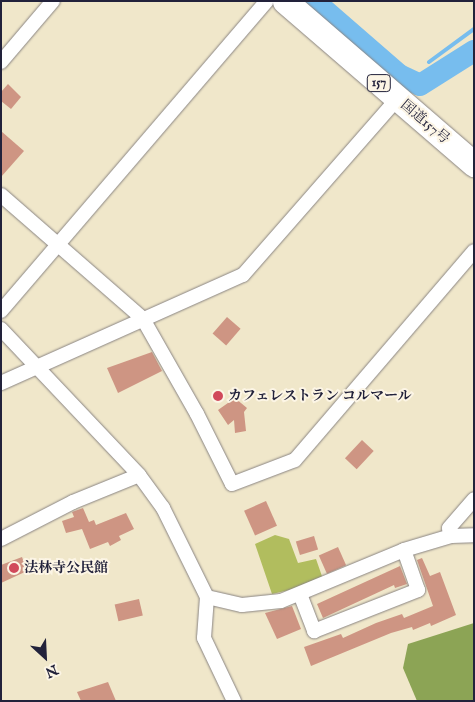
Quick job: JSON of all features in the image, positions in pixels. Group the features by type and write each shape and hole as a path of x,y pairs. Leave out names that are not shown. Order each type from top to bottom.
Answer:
{"highway":[{"name":"国道157号","path":"285,1 474,164"}],"street":[{"path":"1,62 53,1"},
{"path":"1,311 267,1"},
{"path":"1,383 243,275 397,99"},
{"path":"1,195 143,319 197,414 232,484 295,460 474,251"},
{"path":"1,329 39,367 139,475 163,508 207,597 204,638 234,701"},
{"path":"1,540 73,502 139,475"},
{"path":"451,536 449,528 474,499"},
{"path":"207,597 242,605 281,601 404,550 451,536 474,535"},
{"path":"300,594 314,630 418,590 404,550"}],"green space":[{"path":"275,535 289,539 298,563 316,559 324,582 272,594 255,544"},
{"path":"474,623 474,701 417,701 403,668 408,644"}],"building":[{"path":"8,84 21,97 11,109 1,101 1,92"},
{"path":"1,131 24,151 1,177"},
{"path":"227,317 241,329 226,345 213,334"},
{"path":"152,352 162,371 118,393 107,368"},
{"path":"235,398 247,408 244,412 246,431 235,433 234,420 228,425 218,410"},
{"path":"362,440 374,451 357,469 345,458"},
{"path":"266,501 277,526 255,535 244,511"},
{"path":"83,508 89,522 94,520 96,525 126,513 134,529 119,536 121,540 110,546 108,542 90,549 82,529 66,533 62,521 74,517 72,512"},
{"path":"314,536 318,549 300,555 296,542"},
{"path":"338,547 346,565 327,574 319,556"},
{"name":"法林寺公民館","path":"22,557 27,571 1,583 1,565"},
{"path":"422,558 430,576 440,572 456,615 431,626 430,623 413,630 412,627 391,633 311,666 304,647 341,634 343,638 376,623 402,614 404,618 433,606 417,560"},
{"path":"400,566 407,584 395,588 394,585 323,618 317,604"},
{"path":"139,599 143,616 118,621 115,605"},
{"path":"292,606 301,629 277,639 265,613"},
{"path":"108,682 116,701 81,701 77,692"}],"waterway":[{"path":"314,1 399,75 420,85 474,51"},
{"path":"429,62 474,29"}],"place":[{"name":"カフェレストラン コルマール","path":"218,396"},
{"name":"法林寺公民館","path":"14,568"}]}
